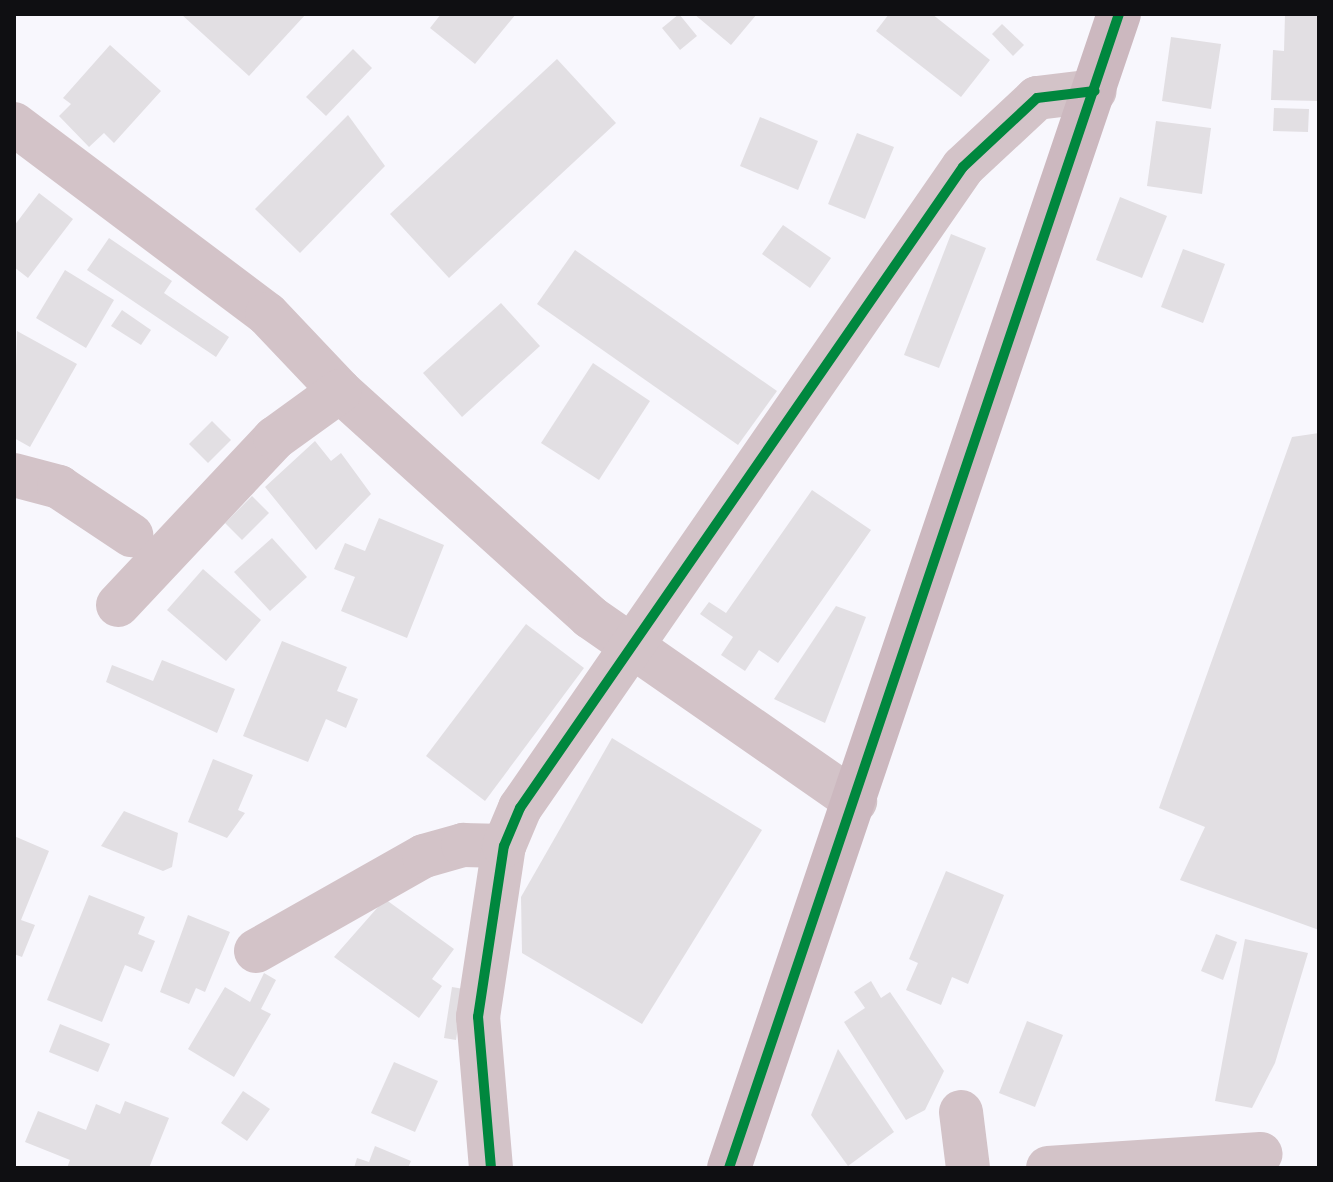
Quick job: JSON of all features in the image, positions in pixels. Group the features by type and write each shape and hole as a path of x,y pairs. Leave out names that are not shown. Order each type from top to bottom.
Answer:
{"street":[{"path":"729,1168 1119,14"},
{"path":"491,1168 477,1072 478,1017 504,846 540,773 963,167 1037,98 1095,91"},
{"path":"14,124 267,314 340,391 627,645 855,801"},
{"path":"118,605 275,438 340,391"},
{"path":"14,475 59,487 131,535"},
{"path":"256,951 424,856 463,845 504,846"},
{"path":"961,1112 968,1168"},
{"path":"1048,1168 1261,1154"}],"building":[{"path":"181,14 306,14 249,76"},
{"path":"441,14 516,14 475,64 430,28"},
{"path":"679,14 697,36 680,50 662,28"},
{"path":"694,14 757,14 731,45"},
{"path":"889,14 932,14 990,60 961,97 876,31"},
{"path":"1285,14 1319,14 1319,101 1271,100 1273,50 1284,51"},
{"path":"1002,24 1024,45 1013,56 992,34"},
{"path":"1171,37 1221,44 1211,109 1162,101"},
{"path":"110,45 161,91 114,143 104,133 89,147 59,116 71,104 63,98"},
{"path":"353,49 372,68 326,116 306,97"},
{"path":"557,59 616,123 449,278 390,214"},
{"path":"1274,108 1309,109 1308,132 1273,131"},
{"path":"348,115 385,166 300,253 255,209"},
{"path":"760,117 818,141 798,190 740,166"},
{"path":"1156,121 1211,128 1202,194 1147,186"},
{"path":"857,133 894,147 865,219 828,204"},
{"path":"39,193 73,219 28,278 14,267 14,226"},
{"path":"1120,197 1167,216 1142,278 1096,260"},
{"path":"783,225 831,258 810,288 762,254"},
{"path":"951,234 986,248 939,368 904,355"},
{"path":"109,238 172,281 164,293 229,337 216,357 87,270"},
{"path":"1183,249 1225,264 1203,323 1161,307"},
{"path":"575,250 777,391 738,445 537,304"},
{"path":"65,270 114,300 86,348 36,318"},
{"path":"501,303 540,346 462,417 423,373"},
{"path":"122,310 151,330 141,345 111,326"},
{"path":"17,331 77,364 30,447 14,438"},
{"path":"593,363 650,401 599,480 541,443"},
{"path":"212,421 231,440 208,463 189,444"},
{"path":"1319,433 1319,930 1180,880 1205,827 1159,808 1292,437"},
{"path":"315,441 331,461 341,453 371,494 316,550 265,487"},
{"path":"812,490 871,530 778,663 759,650 745,671 721,655 733,637 700,614 709,602 726,613"},
{"path":"252,496 269,513 242,540 225,523"},
{"path":"379,518 444,545 407,638 341,611 355,577 334,569 345,543 365,551"},
{"path":"272,538 307,577 270,611 234,572"},
{"path":"203,569 261,620 226,661 167,610"},
{"path":"836,606 866,617 825,723 774,699"},
{"path":"526,624 584,668 485,801 426,756"},
{"path":"282,641 347,667 337,691 358,699 346,728 326,719 308,762 243,736"},
{"path":"162,660 235,689 217,733 106,682 112,665 153,681"},
{"path":"612,738 762,830 642,1024 522,953 521,897"},
{"path":"213,759 253,775 238,810 245,813 227,838 188,822"},
{"path":"124,811 178,833 172,867 163,871 101,846"},
{"path":"14,836 49,851 21,920 35,925 22,957 14,954"},
{"path":"946,871 1004,895 968,984 952,977 941,1005 906,990 918,963 909,959"},
{"path":"89,895 145,917 138,934 155,941 142,972 125,965 102,1022 47,1000"},
{"path":"385,899 454,949 432,979 442,986 419,1018 334,957"},
{"path":"188,915 230,932 205,992 196,988 189,1004 160,992"},
{"path":"1216,934 1237,942 1223,980 1201,971"},
{"path":"1245,939 1308,953 1275,1063 1252,1108 1215,1101"},
{"path":"264,973 276,980 261,1009 271,1014 234,1077 188,1049 225,987 250,1002"},
{"path":"871,981 881,998 890,992 944,1071 925,1110 906,1120 844,1022 865,1008 854,992"},
{"path":"452,987 464,989 456,1040 444,1038"},
{"path":"1027,1021 1063,1035 1035,1107 999,1093"},
{"path":"60,1024 110,1044 98,1072 49,1052"},
{"path":"838,1049 894,1132 848,1166 811,1115"},
{"path":"394,1062 438,1081 415,1132 371,1113"},
{"path":"243,1091 270,1109 247,1141 221,1123"},
{"path":"125,1101 169,1118 149,1168 67,1168 70,1160 25,1142 38,1111 86,1130 96,1104 120,1114"},
{"path":"375,1146 411,1161 408,1168 354,1168 357,1158 369,1162"}],"cycle path":[{"path":"729,1168 1119,14"},
{"path":"491,1168 478,1017 504,846 520,808 963,167 1037,98 1095,91"}]}
